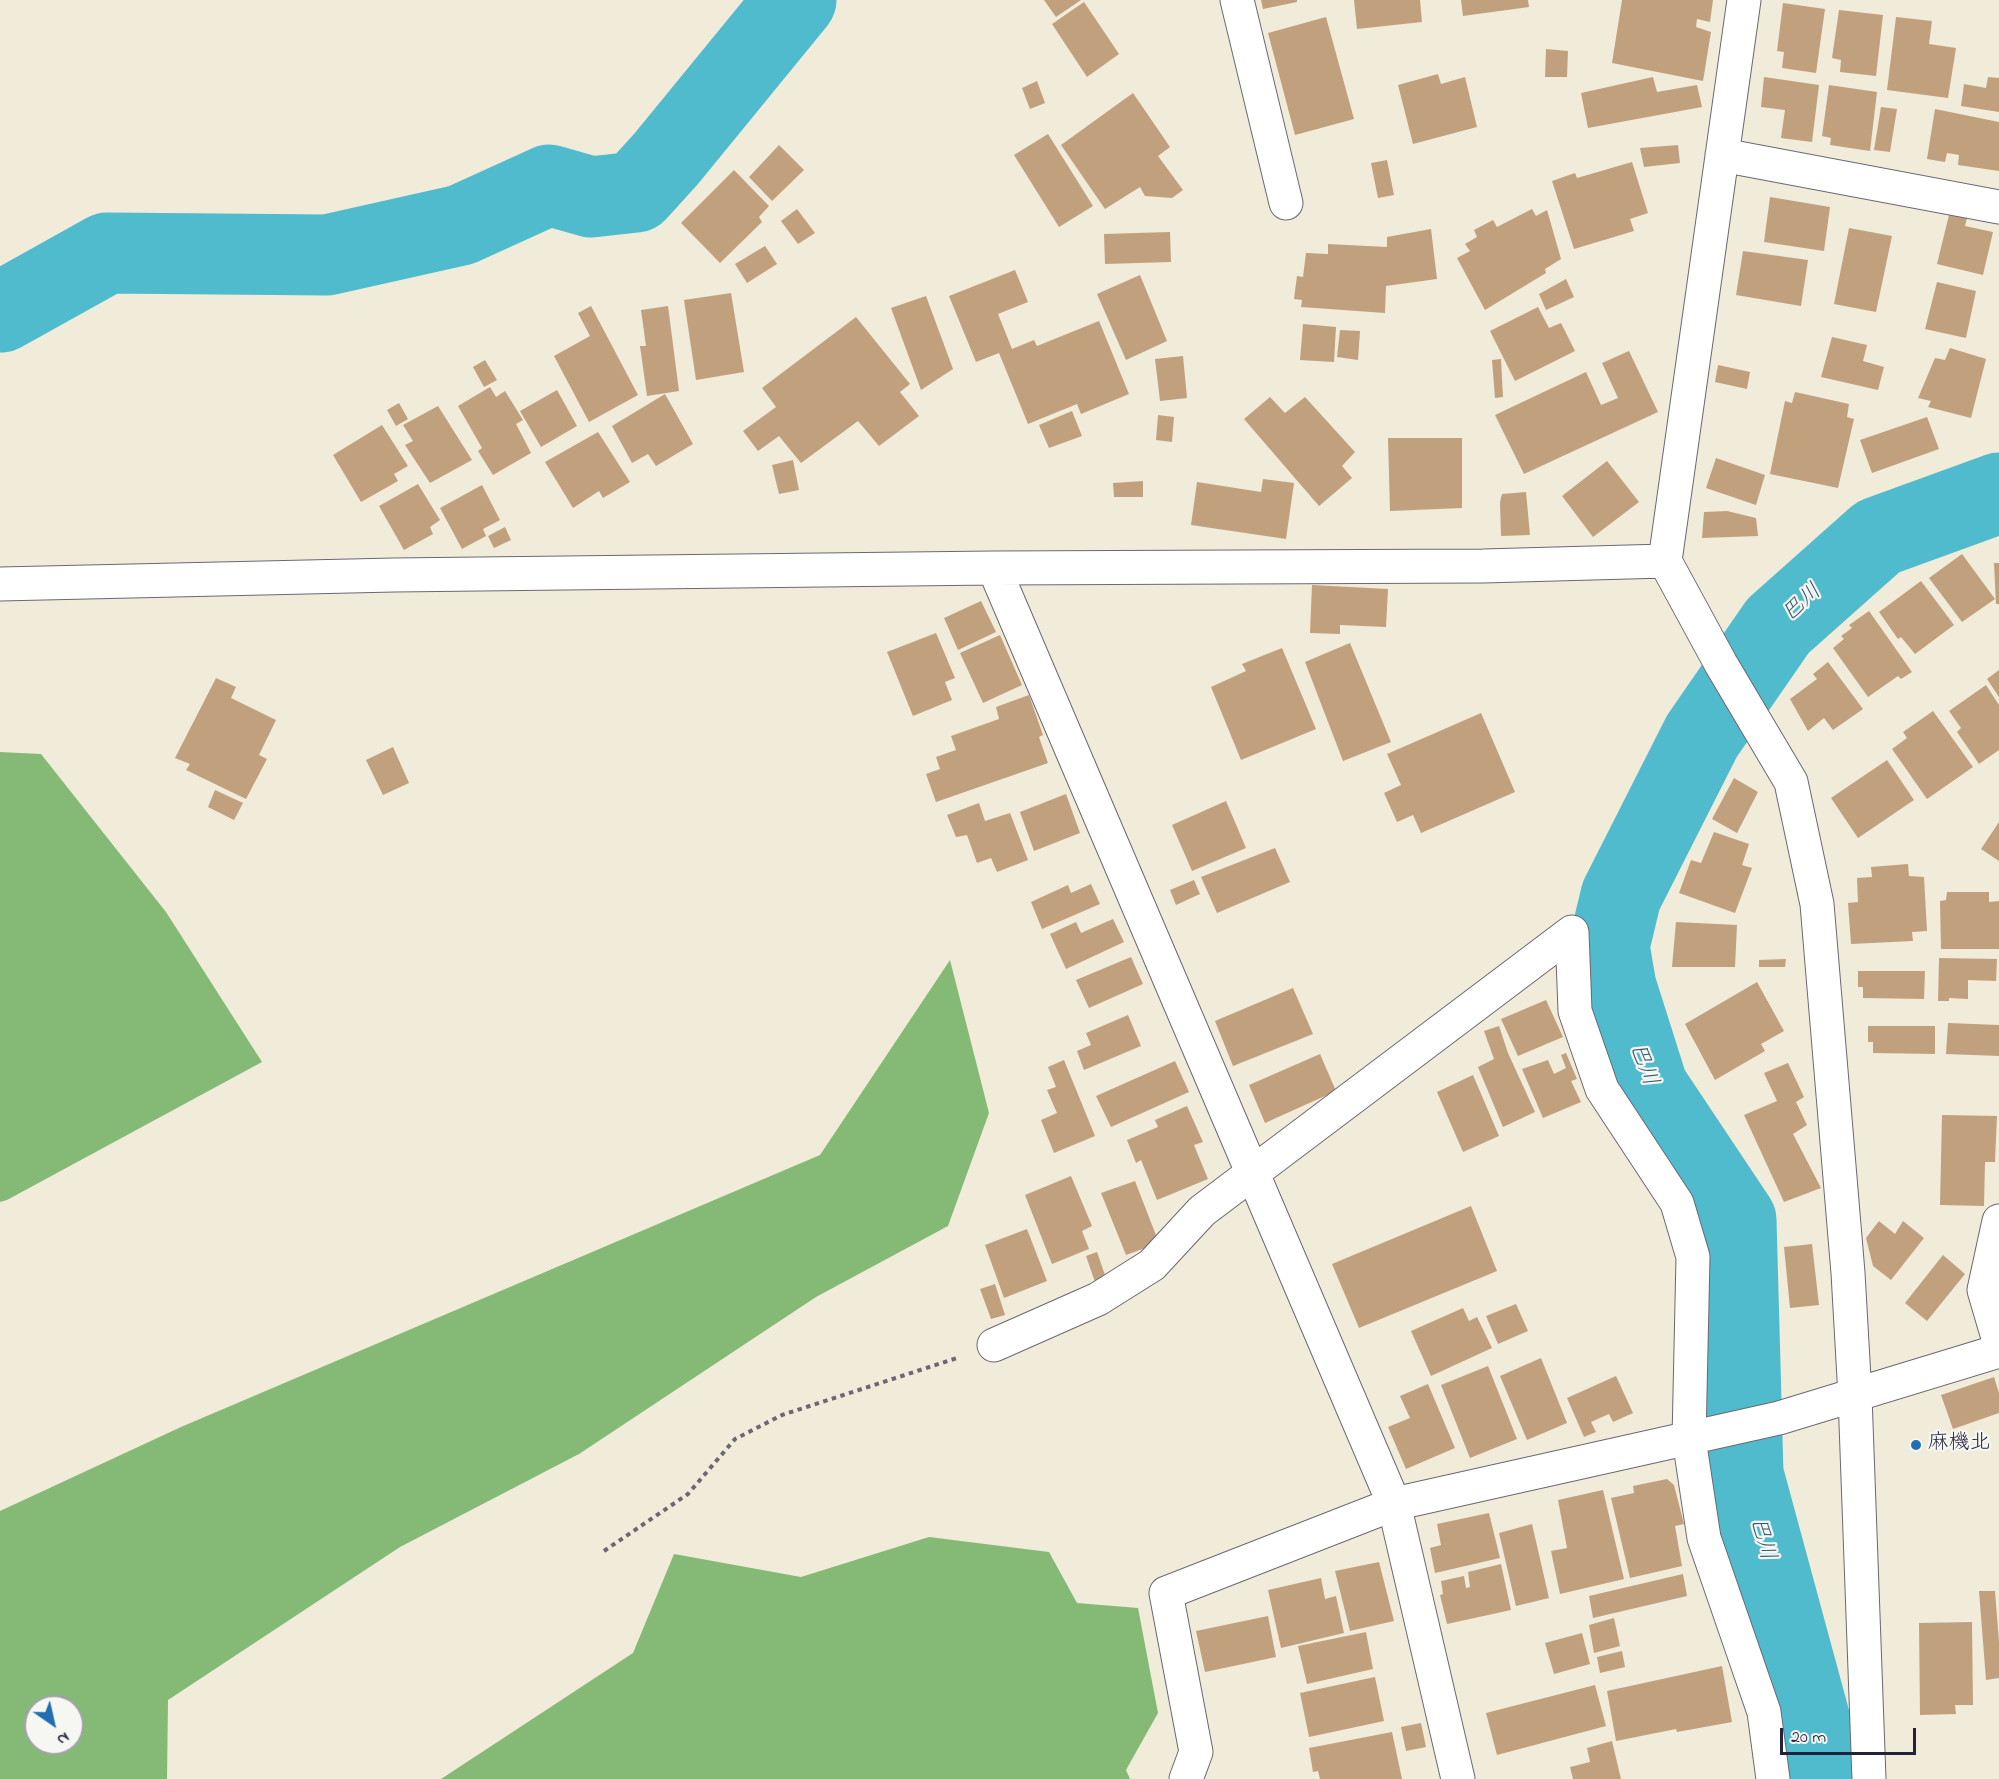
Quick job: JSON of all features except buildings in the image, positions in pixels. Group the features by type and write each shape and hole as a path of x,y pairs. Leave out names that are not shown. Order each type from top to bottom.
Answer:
{"street":[{"path":"1237,0 1286,203"},
{"path":"1744,0 1665,561 1721,664 1791,782 1817,904 1848,1272 1855,1396 1869,1779"},
{"path":"1722,155 1999,207"},
{"path":"0,584 394,575 994,568 1483,566 1665,561"},
{"path":"994,568 1394,1504 1458,1779"},
{"path":"994,1346 1098,1299 1152,1265 1202,1211 1572,932 1575,1011 1602,1089 1677,1203 1693,1257 1689,1439 1704,1538 1764,1712 1773,1779"},
{"path":"1999,1221 1984,1290 1999,1341"},
{"path":"1186,1779 1196,1752 1166,1593 1394,1504 1779,1418 1999,1351"}],"path":[{"path":"604,1551 688,1494 735,1439 744,1434 782,1415 994,1346"}],"green space":[{"path":"0,752 41,754 166,912 262,1062 0,1202"},
{"path":"950,960 989,1113 948,1226 816,1297 579,1454 400,1547 168,1700 167,1779 0,1779 0,1511 181,1427 820,1155"},
{"path":"929,1537 1049,1552 1077,1603 1138,1608 1158,1713 1126,1770 1130,1779 441,1779 633,1653 674,1554 801,1577"}],"waterway":[{"path":"1,312 107,253 327,255 461,225 549,185 591,197 636,192 666,159 796,0"},
{"name":"巴川","path":"1814,1779 1813,1732 1743,1474 1736,1220 1648,1088 1616,987 1609,946 1621,896 1702,736 1778,626 1878,537 1999,493"}],"place":[{"name":"麻機北","path":"1916,1445"}]}
